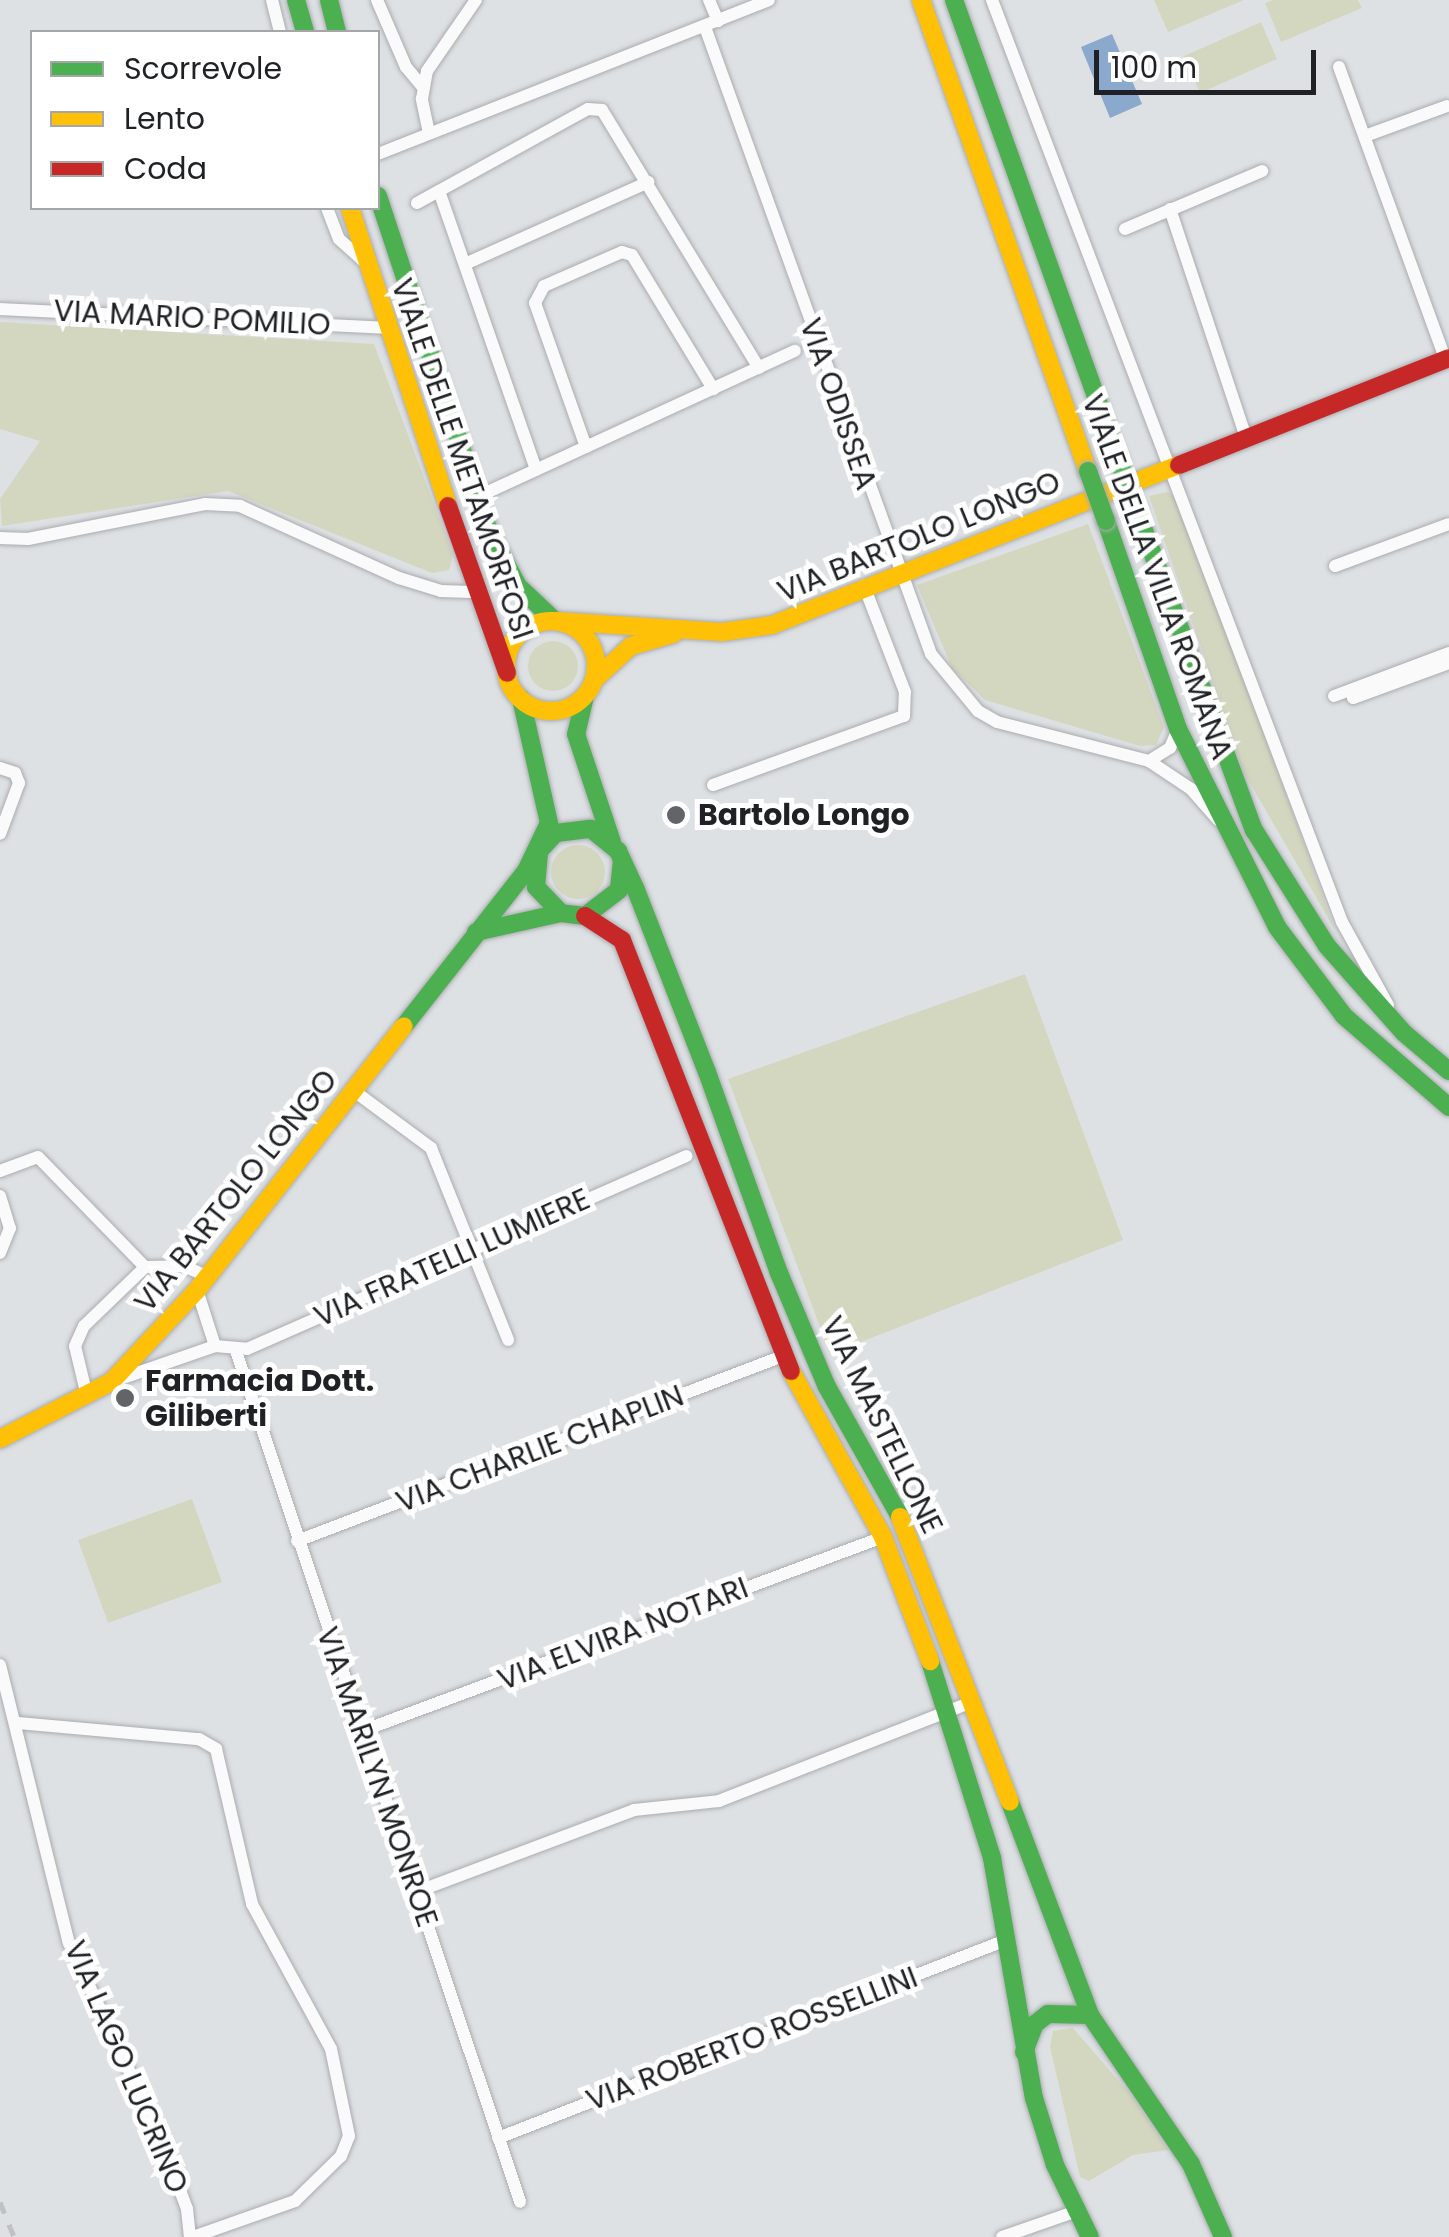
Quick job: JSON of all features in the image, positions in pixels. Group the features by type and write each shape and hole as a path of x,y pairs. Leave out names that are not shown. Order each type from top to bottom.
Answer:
{"street":[{"path":"272,0 280,30"},
{"path":"296,0 304,30"},
{"path":"328,0 336,30"},
{"path":"377,0 406,67 422,86"},
{"path":"429,134 422,86 434,57 476,0"},
{"name":"VIA ODISSEA","path":"710,0 711,24 897,572 930,654 978,712 1150,761 1191,789 1222,825"},
{"path":"380,153 769,0"},
{"name":"VIALE DELLA VILLA ROMANA","path":"921,0 1178,729 1222,825 1276,927 1344,1016 1449,1107"},
{"name":"VIALE DELLA VILLA ROMANA","path":"954,0 1254,830 1327,946 1404,1033 1449,1070"},
{"name":"VIALE DELLA VILLA ROMANA","path":"992,0 1174,467 1342,922 1404,1033"},
{"path":"1339,67 1447,359"},
{"path":"1364,136 1447,106"},
{"path":"417,204 595,108 608,114 759,368"},
{"path":"1125,229 1262,170"},
{"path":"465,264 648,182"},
{"path":"440,191 536,470"},
{"name":"VIALE DELLE METAMORFOSI","path":"380,203 416,322 477,497 510,573 555,621"},
{"name":"VIALE DELLE METAMORFOSI","path":"328,210 339,240 366,264"},
{"name":"VIALE DELLE METAMORFOSI","path":"351,210 384,328 507,673"},
{"path":"1170,210 1246,438"},
{"path":"586,447 535,303 544,286 622,252 632,255 713,389"},
{"name":"VIA MARIO POMILIO","path":"0,308 384,328"},
{"path":"384,328 416,322"},
{"path":"477,497 795,352"},
{"name":"VIA BARTOLO LONGO","path":"555,621 683,631 772,625 897,572 1447,359"},
{"path":"0,538 28,539 205,504 240,506 399,578 441,591 478,592"},
{"path":"1335,566 1449,524"},
{"path":"713,785 904,716 905,692 864,586"},
{"path":"476,932 561,914 586,916 600,912 620,890 622,860 612,842 576,734 590,687 596,658 586,636 555,621 537,623 515,640 507,673 520,699 551,711 590,687"},
{"name":"VIA BARTOLO LONGO","path":"590,687 632,646 683,631"},
{"path":"1334,696 1449,653"},
{"path":"1352,698 1449,663"},
{"name":"VIA BARTOLO LONGO","path":"0,1439 111,1382 203,1284 539,851 548,796 520,699"},
{"path":"1150,761 1170,748 1178,729"},
{"path":"0,768 15,774 19,784 0,834"},
{"path":"561,914 536,887 539,851 556,833 580,827 612,842"},
{"name":"VIA MASTELLONE","path":"622,860 779,1273 826,1385 901,1518 1090,2016 1191,2164 1223,2237"},
{"name":"VIA MASTELLONE","path":"586,916 622,940 783,1356 883,1537 948,1712 992,1858 1024,2054 1054,2165 1090,2237"},
{"path":"354,1091 431,1148 508,1340"},
{"name":"VIA FRATELLI LUMIERE","path":"236,1351 687,1156"},
{"path":"0,1171 38,1158 145,1267"},
{"path":"0,1196 10,1236 0,1253"},
{"path":"87,1396 76,1335 145,1267 184,1266 203,1284 215,1346"},
{"path":"111,1382 215,1346 236,1351"},
{"name":"VIA MARILYN MONROE","path":"236,1351 520,2202"},
{"name":"VIA CHARLIE CHAPLIN","path":"298,1541 783,1356"},
{"name":"VIA ELVIRA NOTARI","path":"362,1732 883,1537"},
{"name":"VIA LAGO LUCRINO","path":"0,1666 18,1723 69,1943 160,2136 187,2209 192,2237"},
{"path":"416,1892 634,1810 719,1800 972,1702"},
{"path":"18,1723 198,1739 216,1749 252,1904 331,2049 348,2126 344,2151 295,2201 192,2237"},
{"name":"VIA ROBERTO ROSSELLINI","path":"498,2138 1006,1940"},
{"path":"1024,2054 1035,2024 1048,2014 1090,2016"},
{"path":"1002,2237 1077,2211"}],"green space":[{"path":"1154,0 1244,0 1168,32"},
{"path":"1358,0 1362,8 1281,42 1265,3"},
{"path":"1261,22 1277,59 1200,93 1184,56"},
{"path":"0,322 374,344 453,555 449,570 432,573 228,491 2,526 0,499 40,441 0,429"},
{"path":"1168,492 1180,501 1335,930 1244,773 1149,496"},
{"path":"1088,524 1164,727 1156,745 1140,746 985,700 952,668 917,585"},
{"path":"553,641 571,648 578,666 571,684 553,691 535,684 528,666 535,648"},
{"path":"578,845 597,853 605,872 597,891 578,899 559,891 551,872 559,853"},
{"path":"1025,974 1123,1240 830,1354 728,1079"},
{"path":"192,1499 222,1582 108,1623 78,1540"},
{"path":"1073,2028 1131,2095 1168,2150 1133,2155 1089,2181 1080,2177 1050,2047 1053,2031"}],"water":[{"path":"1112,34 1142,104 1110,118 1081,47"}],"railway":[{"path":"0,2202 14,2237"}],"traffic: fast":[{"path":"296,0 304,30"},
{"path":"329,0 336,30"},
{"path":"954,0 1119,461"},
{"path":"380,202 489,531 518,586 555,621"},
{"path":"1119,461 1137,511"},
{"path":"1088,471 1106,521"},
{"path":"1137,511 1254,830 1327,946 1404,1033 1449,1071"},
{"path":"1106,521 1178,729 1277,927 1344,1016 1449,1107"},
{"path":"585,696 576,734 612,842"},
{"path":"404,1026 526,871 549,823 521,699"},
{"path":"622,860 619,890 585,916 561,913 536,887 539,851 556,833 591,829 618,851 636,890 707,1072 779,1273 826,1385 900,1517"},
{"path":"476,932 561,913"},
{"path":"930,1661 992,1858 1034,2098 1055,2165 1090,2237"},
{"path":"1010,1802 1090,2015 1191,2164 1223,2237"},
{"path":"1024,2052 1035,2024 1048,2014 1090,2015"}],"traffic: slow":[{"path":"921,0 1088,471"},
{"path":"351,210 448,506"},
{"path":"555,621 722,632 772,625 1179,465"},
{"path":"551,621 583,634 596,666 583,698 551,711 519,698 506,666 519,634 551,621"},
{"path":"594,680 631,646 673,634"},
{"path":"0,1439 111,1382 197,1290 404,1026"},
{"path":"791,1371 883,1537 930,1661"},
{"path":"900,1517 1010,1802"}],"traffic: jam":[{"path":"1179,465 1449,358"},
{"path":"448,506 507,673"},
{"path":"585,916 622,940 791,1371"}],"place":[{"name":"Bartolo Longo","path":"676,815"},
{"name":"Farmacia Dott. Giliberti","path":"125,1398"}]}
